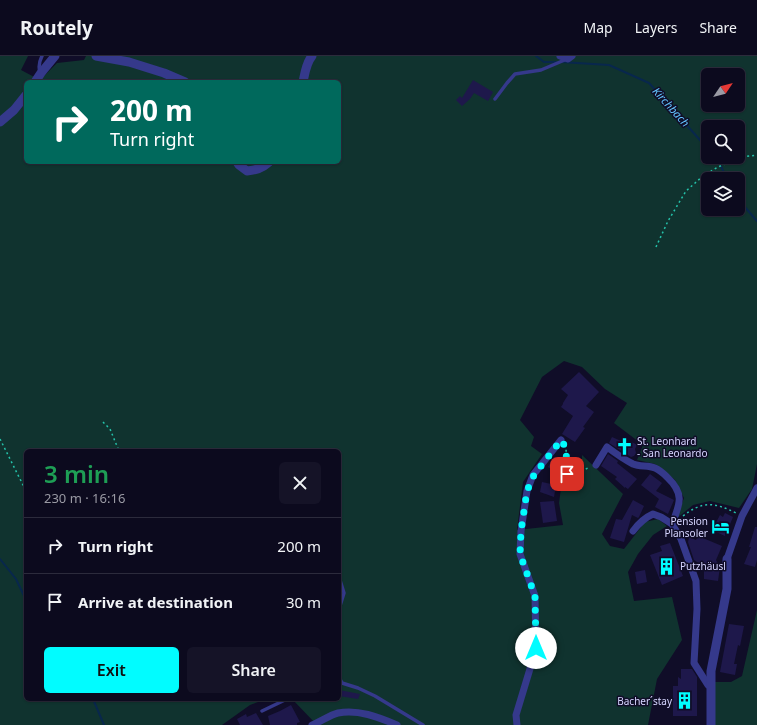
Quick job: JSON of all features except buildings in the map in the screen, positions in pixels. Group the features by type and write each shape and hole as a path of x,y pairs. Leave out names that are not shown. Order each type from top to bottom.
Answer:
{"street":[{"path":"36,80 55,56"},
{"path":"96,56 129,62 181,80"},
{"path":"303,80 306,66 312,56"},
{"path":"560,56 570,57"},
{"path":"0,122 14,110 24,98"},
{"path":"238,164 247,171 262,168 266,164"},
{"path":"517,725 516,715 536,648 535,596 520,554 522,524 527,491 534,475 561,440"},
{"path":"596,465 607,447 634,464 654,467 660,470 678,489 679,507 672,524"},
{"path":"711,725 711,671 727,589 727,558 742,516 757,488"},
{"path":"633,531 639,522 653,514 672,524 681,539 696,581 697,609 694,663 708,685 711,687"},
{"path":"312,725 337,713 348,712 363,713 397,725"}],"lane":[{"path":"41,73 39,69 39,62 42,56"},
{"path":"495,99 515,74 541,70 570,57"},
{"path":"341,583 344,593 341,603"},
{"path":"341,683 358,688 375,696 423,725"},
{"path":"262,710 282,701"}],"path":[{"path":"656,248 668,221 686,191 703,176 718,167 742,157 757,155"},
{"path":"103,422 110,429 118,449"},
{"path":"0,439 24,487"},
{"path":"561,440 566,448 567,474 571,476 596,465"},
{"path":"672,524 692,508 709,504 725,507 742,516"}],"green space":[{"path":"0,56 28,56 21,70 40,80 57,63 84,60 86,56 757,56 757,464 752,489 739,508 710,501 693,505 676,519 684,498 675,480 655,464 637,460 643,445 614,423 627,403 605,389 582,367 564,361 542,377 520,420 534,437 531,446 542,454 523,482 517,530 563,525 559,503 562,481 582,471 582,455 623,494 602,534 610,546 624,549 645,522 658,519 667,526 653,535 638,554 628,572 634,601 672,597 682,640 657,679 648,725 315,725 316,724 294,701 341,701 341,449 24,449 24,701 261,701 250,705 222,725 0,725"},
{"path":"757,610 757,725 714,725 715,682 731,682 742,676"}],"waterway":[{"name":"Kirchbach","path":"536,56 544,62 556,62"},
{"name":"Kirchbach","path":"561,62 609,65 649,83 701,141"},
{"name":"Kirchbach","path":"720,164 724,172"},
{"name":"Kirchbach","path":"745,207 757,221"},
{"path":"0,559 16,579 24,596"},
{"path":"94,701 104,725"}],"place":[{"name":"St. Leonhard - San Leonardo","path":"624,447"},
{"name":"Pension Plansoler","path":"721,527"},
{"name":"Putzhäusl","path":"667,566"},
{"name":"Bacher´stay","path":"685,701"}],"route":[{"path":"536,648 535,596 520,554 521,531 527,491 534,475 561,440 566,448 567,474"}]}
